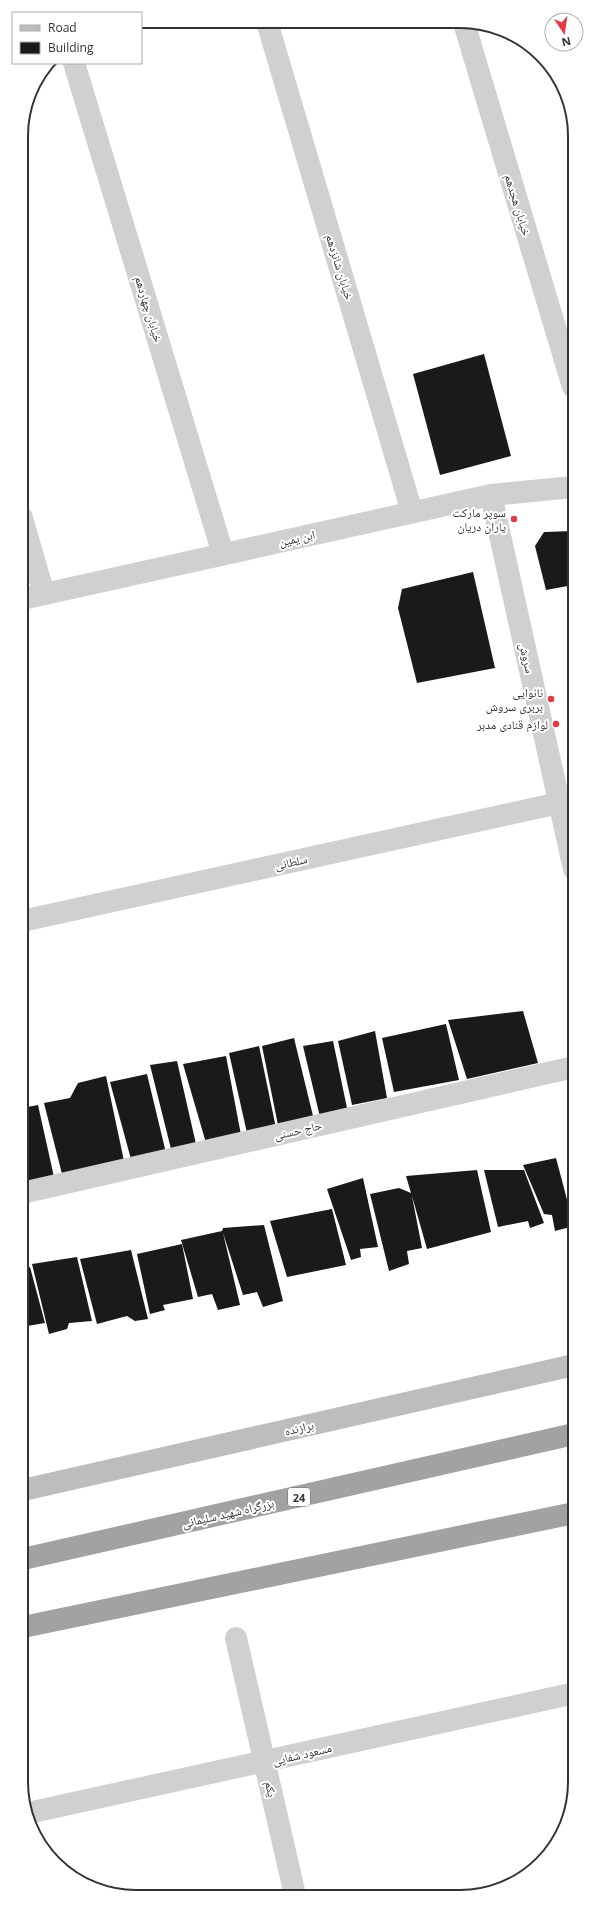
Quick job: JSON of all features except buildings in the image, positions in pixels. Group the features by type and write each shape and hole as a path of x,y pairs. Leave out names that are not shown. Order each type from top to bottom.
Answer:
{"highway":[{"name":"بزرگراه شهید سلیمانی","path":"28,1558 568,1435"},
{"path":"28,1626 568,1514"}],"main road":[{"name":"برازنده","path":"28,1489 568,1366"}],"street":[{"name":"خیابان شانزدهم","path":"269,28 412,512"},
{"name":"خیابان هجدهم","path":"466,28 568,370"},
{"name":"خیابان چهاردهم","path":"74,64 223,554"},
{"name":"ابن یمین","path":"28,598 491,495 568,487"},
{"name":"سروش","path":"491,495 566,803 568,820"},
{"path":"28,539 44,594"},
{"name":"سلطانی","path":"28,920 566,803"},
{"name":"حاج حسنی","path":"28,1191 568,1068"},
{"name":"یکم","path":"236,1638 266,1762 294,1890"},
{"name":"مسعود شفاپی","path":"33,1812 568,1695"}],"place":[{"name":"سوپر مارکت یاران دریان","path":"514,519"},
{"name":"نانوایی بربری سروش","path":"551,699"},
{"name":"لوازم قنادى مدبر","path":"556,724"}]}
